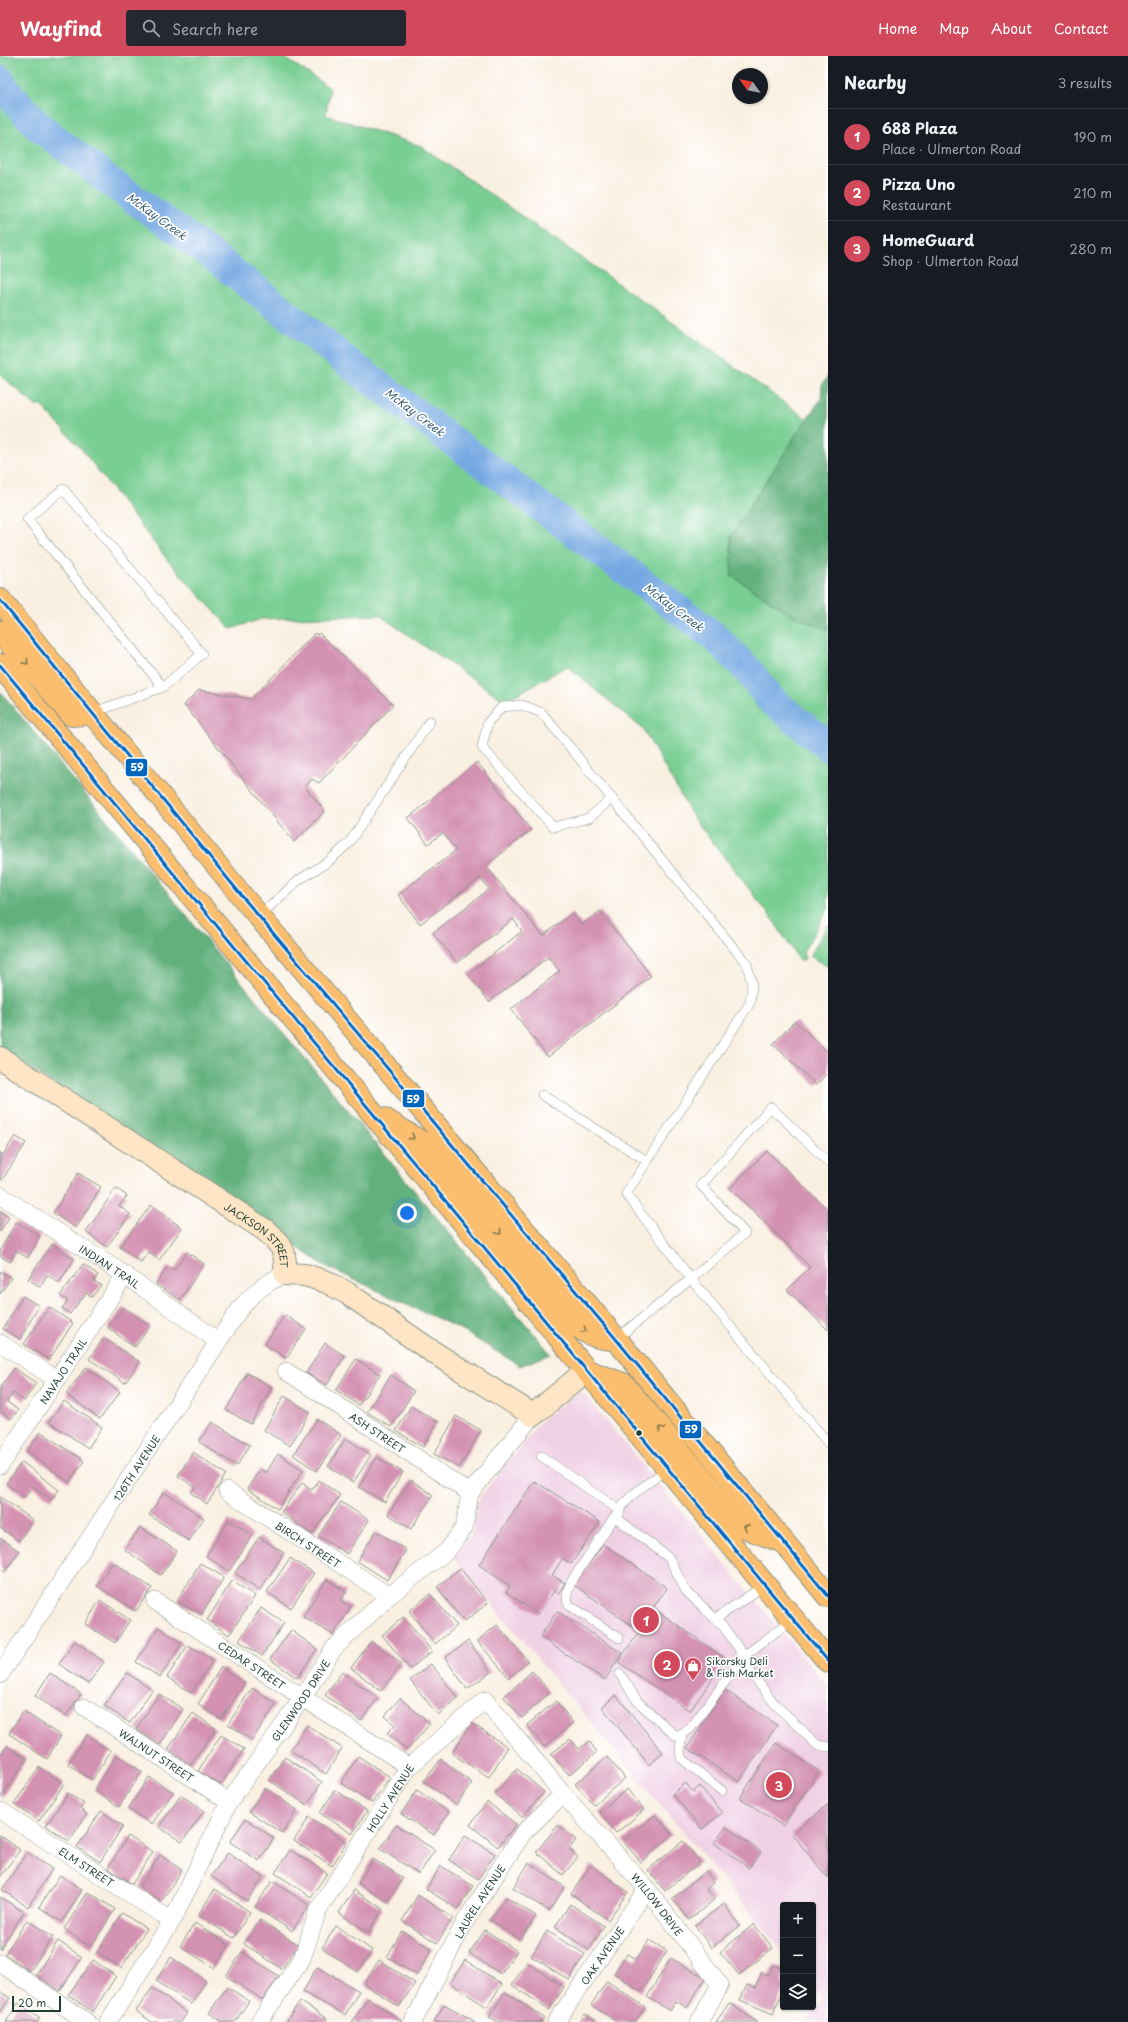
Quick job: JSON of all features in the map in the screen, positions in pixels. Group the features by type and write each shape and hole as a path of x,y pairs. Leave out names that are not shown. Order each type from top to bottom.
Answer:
{"main road":[{"path":"0,600 258,916 616,1338 828,1596"},
{"path":"0,632 72,715 92,713"},
{"path":"0,665 367,1109 828,1662"},
{"path":"367,1109 429,1147 576,1325 600,1339 616,1338"},
{"path":"586,1370 623,1384 742,1526 782,1541"}],"street":[{"name":"JACKSON STREET","path":"0,1058 265,1230 280,1243 286,1260 285,1274 305,1275 327,1282 347,1293 436,1354 533,1415"},
{"name":"INDIAN TRAIL","path":"0,1195 125,1276 218,1342"},
{"name":"126TH AVENUE","path":"0,1675 218,1342 252,1294 270,1281 285,1274"},
{"name":"NAVAJO TRAIL","path":"0,1466 125,1276"},
{"path":"0,1343 56,1379"},
{"path":"533,1415 586,1370"},
{"name":"ASH STREET","path":"286,1371 470,1493"},
{"name":"GLENWOOD DRIVE","path":"108,2022 172,1922 229,1802 303,1697 334,1648 389,1596 447,1551 464,1528 470,1493 533,1415"},
{"name":"BIRCH STREET","path":"227,1491 389,1596"},
{"name":"CEDAR STREET","path":"155,1601 409,1767"},
{"name":"HOLLY AVENUE","path":"259,2022 302,1959 318,1910 409,1767 485,1700 563,1794"},
{"name":"WALNUT STREET","path":"84,1707 229,1802"},
{"name":"WILLOW DRIVE","path":"563,1794 647,1889 720,1985 699,2022"},
{"name":"LAUREL AVENUE","path":"413,2022 466,1920 523,1833 563,1794"},
{"name":"ELM STREET","path":"1,1811 172,1922"},
{"name":"OAK AVENUE","path":"556,2022 647,1889"},
{"path":"0,1963 87,2022"}],"lane":[{"path":"92,713 163,687 202,654 63,489 28,519 163,687"},
{"path":"612,798 589,818 553,827 482,747 488,722 502,707 522,705 542,713 612,798 747,964 752,984 750,1003 626,1194 691,1279 828,1443"},
{"path":"258,916 299,880 329,861 349,843 430,721"},
{"path":"542,1095 648,1161"},
{"path":"616,1338 691,1279 745,1233 701,1185 771,1107 828,1162"},
{"path":"541,1456 619,1510"},
{"path":"619,1638 569,1605 566,1600 567,1591 571,1582 619,1510 622,1503 668,1469"},
{"path":"619,1510 619,1520 669,1558 686,1591 723,1626 744,1656 751,1673 774,1703 817,1745 827,1749"},
{"path":"715,1619 765,1585"},
{"path":"620,1674 638,1702 671,1734 676,1736 690,1729 744,1656 793,1619"},
{"path":"682,1734 680,1750 681,1758 722,1791"}],"shaded area":[{"path":"581,1391 828,1687 828,2022 804,2022 814,2010 816,2010 816,2007 823,1999 816,1991 816,1902 780,1902 780,1947 453,1558 472,1533 478,1501 482,1494 541,1421 569,1398"}],"green space":[{"path":"0,56 282,56 330,88 326,115 421,146 602,272 807,419 731,536 732,576 790,614 828,630 828,909 803,952 805,959 800,961 771,917 693,817 643,729 567,666 505,701 379,615 261,619 231,629 169,562 83,451 40,404 37,407 0,374"},
{"path":"828,376 828,630 790,614 732,576 731,536 797,433 821,399 822,385"},
{"path":"0,691 551,1354 520,1366 460,1329 325,1266 0,1048"},
{"path":"828,925 828,967 810,956"}],"building":[{"path":"315,633 317,635 319,633 393,705 319,783 312,779 305,787 325,811 294,842 184,705 199,690 251,699"},
{"path":"477,762 531,830 486,866 543,936 572,913 582,925 600,911 651,976 548,1057 511,1009 560,971 548,957 489,1002 468,974 522,931 513,919 457,963 433,933 489,889 480,878 420,924 398,895 456,850 443,833 428,844 408,818"},
{"path":"795,1021 828,1052 828,1072 816,1085 773,1044"},
{"path":"15,1136 26,1143 2,1180 0,1179 0,1152 3,1155"},
{"path":"767,1151 828,1210 828,1330 787,1290 810,1267 730,1188"},
{"path":"78,1173 101,1187 76,1228 53,1213"},
{"path":"116,1188 127,1196 119,1206 130,1214 107,1247 86,1232"},
{"path":"151,1205 182,1228 159,1260 148,1252 141,1262 120,1247"},
{"path":"0,1211 9,1217 0,1232"},
{"path":"16,1222 40,1236 28,1258 16,1251 10,1262 0,1256 0,1251"},
{"path":"52,1244 74,1259 59,1283 47,1275 40,1287 28,1279"},
{"path":"187,1252 204,1264 180,1300 156,1284 168,1266 174,1270"},
{"path":"83,1264 98,1275 94,1281 101,1285 92,1297 86,1293 70,1314 62,1308 68,1301 60,1296"},
{"path":"0,1271 11,1278 0,1294"},
{"path":"23,1296 39,1306 20,1339 3,1329"},
{"path":"49,1307 73,1323 49,1360 24,1344"},
{"path":"123,1307 150,1326 135,1347 108,1328"},
{"path":"285,1315 306,1329 286,1358 265,1344"},
{"path":"104,1338 140,1362 125,1383 89,1359"},
{"path":"325,1343 345,1356 327,1385 306,1373"},
{"path":"356,1359 380,1374 359,1405 336,1390"},
{"path":"86,1367 120,1392 100,1419 66,1394"},
{"path":"14,1368 36,1383 24,1401 13,1393 7,1402 18,1410 11,1419 0,1411 0,1388"},
{"path":"247,1373 272,1387 251,1424 226,1410"},
{"path":"391,1375 414,1391 391,1427 367,1412"},
{"path":"284,1396 310,1412 290,1446 264,1430"},
{"path":"64,1401 102,1427 88,1448 49,1422"},
{"path":"411,1406 438,1422 423,1447 396,1431"},
{"path":"456,1416 481,1430 459,1468 434,1454"},
{"path":"317,1419 341,1435 317,1471 293,1455"},
{"path":"212,1422 250,1445 237,1466 199,1442"},
{"path":"41,1432 84,1461 69,1482 27,1452"},
{"path":"346,1438 371,1455 353,1483 328,1466"},
{"path":"193,1452 226,1474 207,1504 191,1493 195,1487 178,1476"},
{"path":"278,1454 303,1470 278,1509 247,1489 260,1469 266,1473"},
{"path":"376,1457 403,1472 385,1502 359,1487"},
{"path":"22,1462 59,1490 51,1500 33,1486 25,1497 6,1483"},
{"path":"319,1480 340,1495 312,1534 281,1512 302,1483 312,1490"},
{"path":"411,1480 433,1495 411,1529 388,1514"},
{"path":"534,1481 600,1522 571,1564 563,1558 552,1575 565,1583 558,1594 554,1591 538,1614 506,1592 510,1586 479,1565"},
{"path":"164,1492 204,1518 189,1541 149,1515"},
{"path":"0,1497 33,1520 19,1541 0,1528"},
{"path":"341,1502 369,1520 347,1554 318,1536"},
{"path":"229,1520 253,1535 229,1571 206,1556"},
{"path":"140,1527 177,1551 161,1575 125,1550"},
{"path":"376,1531 406,1550 387,1580 357,1561"},
{"path":"259,1537 284,1553 260,1590 235,1573"},
{"path":"0,1538 19,1551 5,1572 0,1569"},
{"path":"603,1544 667,1588 653,1608 726,1659 690,1711 618,1662 640,1631 574,1585"},
{"path":"290,1558 314,1573 291,1608 267,1592"},
{"path":"113,1562 152,1588 136,1611 97,1586"},
{"path":"200,1563 224,1577 201,1615 177,1601"},
{"path":"460,1568 488,1603 464,1622 437,1587"},
{"path":"327,1579 346,1592 341,1601 351,1607 333,1635 303,1617"},
{"path":"232,1581 255,1596 229,1635 207,1620"},
{"path":"430,1594 457,1626 435,1644 409,1611"},
{"path":"100,1600 130,1620 115,1643 85,1624"},
{"path":"261,1608 284,1623 262,1656 239,1641"},
{"path":"557,1611 622,1653 605,1680 540,1637"},
{"path":"403,1617 432,1651 410,1669 382,1635"},
{"path":"497,1625 528,1661 509,1678 477,1641"},
{"path":"158,1627 182,1643 160,1677 136,1662"},
{"path":"291,1630 317,1649 297,1678 270,1659"},
{"path":"75,1641 104,1662 88,1684 59,1664"},
{"path":"371,1641 402,1664 381,1691 351,1668"},
{"path":"468,1641 491,1672 467,1689 445,1658"},
{"path":"188,1645 213,1660 191,1693 167,1677"},
{"path":"431,1664 458,1698 438,1715 410,1680"},
{"path":"221,1667 245,1683 221,1719 198,1704"},
{"path":"532,1671 550,1692 522,1718 504,1697"},
{"path":"342,1672 378,1698 361,1721 325,1695"},
{"path":"50,1673 81,1694 66,1716 35,1696"},
{"path":"127,1673 152,1690 130,1723 104,1706"},
{"path":"252,1688 276,1704 252,1740 228,1724"},
{"path":"725,1690 777,1725 739,1782 687,1748"},
{"path":"159,1694 183,1709 160,1745 136,1729"},
{"path":"616,1695 663,1753 649,1765 602,1707"},
{"path":"400,1698 430,1724 407,1750 387,1733 395,1725 385,1716"},
{"path":"556,1701 573,1723 544,1747 527,1725"},
{"path":"23,1711 61,1736 47,1759 9,1734"},
{"path":"193,1713 216,1729 190,1765 168,1749"},
{"path":"471,1723 508,1747 489,1777 452,1754"},
{"path":"307,1725 342,1748 326,1774 290,1750"},
{"path":"87,1735 111,1751 92,1780 68,1764"},
{"path":"221,1735 244,1749 221,1785 198,1771"},
{"path":"570,1739 579,1749 589,1741 597,1752 569,1775 551,1754"},
{"path":"776,1743 819,1771 783,1826 740,1798"},
{"path":"7,1746 27,1759 0,1799 0,1755"},
{"path":"117,1755 142,1772 119,1807 94,1790"},
{"path":"358,1756 390,1777 372,1803 341,1783"},
{"path":"285,1757 322,1782 307,1805 269,1780"},
{"path":"607,1757 625,1778 594,1805 575,1784"},
{"path":"441,1759 472,1783 456,1805 424,1781"},
{"path":"39,1767 64,1784 39,1821 14,1804"},
{"path":"517,1769 544,1792 522,1817 495,1794"},
{"path":"149,1777 173,1792 152,1824 128,1809"},
{"path":"686,1783 693,1792 700,1786 722,1813 702,1829 672,1794"},
{"path":"265,1788 297,1810 282,1833 249,1812"},
{"path":"627,1789 644,1810 616,1833 599,1812"},
{"path":"335,1790 367,1811 352,1834 320,1813"},
{"path":"417,1790 449,1812 434,1835 401,1814"},
{"path":"68,1793 84,1804 80,1809 87,1814 69,1841 46,1826"},
{"path":"181,1795 204,1811 182,1842 159,1827"},
{"path":"487,1802 516,1824 498,1847 470,1825"},
{"path":"828,1804 828,1878 792,1834"},
{"path":"101,1811 123,1826 100,1862 77,1847"},
{"path":"655,1815 672,1835 641,1862 623,1841"},
{"path":"309,1817 347,1842 332,1866 294,1841"},
{"path":"245,1819 274,1838 259,1861 230,1842"},
{"path":"396,1825 435,1850 419,1874 380,1849"},
{"path":"558,1825 576,1840 569,1849 578,1857 563,1875 536,1852"},
{"path":"726,1827 761,1852 749,1868 714,1843"},
{"path":"0,1835 20,1850 0,1877"},
{"path":"465,1835 495,1854 478,1879 449,1860"},
{"path":"128,1836 153,1852 132,1884 108,1868"},
{"path":"683,1841 700,1862 665,1891 648,1870"},
{"path":"290,1850 327,1873 311,1897 275,1873"},
{"path":"27,1852 52,1869 28,1907 2,1890"},
{"path":"228,1853 263,1877 247,1901 211,1876"},
{"path":"160,1855 182,1870 161,1902 139,1887"},
{"path":"373,1859 403,1878 387,1902 358,1883"},
{"path":"529,1863 565,1887 549,1911 513,1888"},
{"path":"591,1865 628,1892 608,1920 571,1894"},
{"path":"441,1866 473,1886 458,1909 426,1889"},
{"path":"706,1871 714,1882 706,1889 715,1899 689,1920 672,1899"},
{"path":"60,1875 82,1890 62,1922 39,1907"},
{"path":"272,1881 309,1905 292,1931 255,1907"},
{"path":"215,1889 250,1912 234,1938 198,1915"},
{"path":"354,1890 383,1909 368,1932 339,1913"},
{"path":"88,1892 115,1909 91,1947 64,1929"},
{"path":"418,1895 453,1918 437,1943 402,1921"},
{"path":"0,1897 24,1912 0,1949"},
{"path":"506,1897 536,1916 520,1940 490,1920"},
{"path":"570,1904 604,1926 589,1950 555,1927"},
{"path":"724,1904 740,1926 711,1948 695,1925"},
{"path":"122,1913 147,1929 121,1968 97,1952"},
{"path":"27,1920 53,1937 30,1971 5,1954"},
{"path":"260,1920 298,1945 282,1969 244,1944"},
{"path":"195,1923 229,1945 214,1968 180,1946"},
{"path":"754,1924 773,1948 739,1975 720,1952"},
{"path":"336,1926 372,1950 358,1972 322,1948"},
{"path":"485,1930 517,1951 501,1974 469,1953"},
{"path":"402,1931 432,1949 417,1975 387,1957"},
{"path":"547,1931 585,1954 569,1980 531,1956"},
{"path":"649,1940 667,1951 641,1992 614,1973 627,1954 636,1960"},
{"path":"58,1941 82,1957 60,1991 36,1975"},
{"path":"242,1952 279,1976 263,2000 226,1976"},
{"path":"171,1957 206,1981 191,2004 156,1981"},
{"path":"671,1958 705,1978 687,2008 676,2001 670,2011 647,1997"},
{"path":"93,1960 116,1976 93,2012 68,1995"},
{"path":"379,1960 415,1983 399,2007 364,1984"},
{"path":"465,1960 502,1984 487,2007 450,1983"},
{"path":"527,1962 564,1987 549,2010 512,1985"},
{"path":"773,1965 780,1968 780,1997 773,2014 740,2000 747,1985 755,1988 762,1972 769,1975"},
{"path":"317,1967 359,1991 345,2015 303,1992"},
{"path":"607,1981 645,2007 635,2022 617,2022 591,2005"},
{"path":"227,1987 249,2001 235,2022 223,2022 209,2013"},
{"path":"152,1988 187,2013 181,2022 152,2022 136,2011"},
{"path":"0,1992 10,1998 0,2012"},
{"path":"505,1992 544,2018 541,2022 498,2022 489,2017"},
{"path":"368,1998 402,2021 352,2022"},
{"path":"300,2001 327,2019 325,2022 286,2022"},
{"path":"18,2003 40,2018 37,2022 6,2022"},
{"path":"729,2003 757,2022 716,2022"},
{"path":"444,2004 476,2022 434,2022"},
{"path":"585,2014 597,2022 580,2022"}],"waterway":[{"name":"McKay Creek","path":"0,80 4,88 37,125 109,181 201,247 358,370 715,637 747,669 770,699 828,746"}],"transit line":[{"name":"59","path":"0,600 246,901 616,1339 828,1596"},
{"name":"59","path":"0,665 828,1661"}],"place":[{"name":"688 Plaza","path":"646,1620"},
{"name":"Pizza Uno","path":"667,1664"},
{"name":"Sikorsky Deli & Fish Market","path":"693,1681"},
{"name":"HomeGuard","path":"779,1785"}]}
